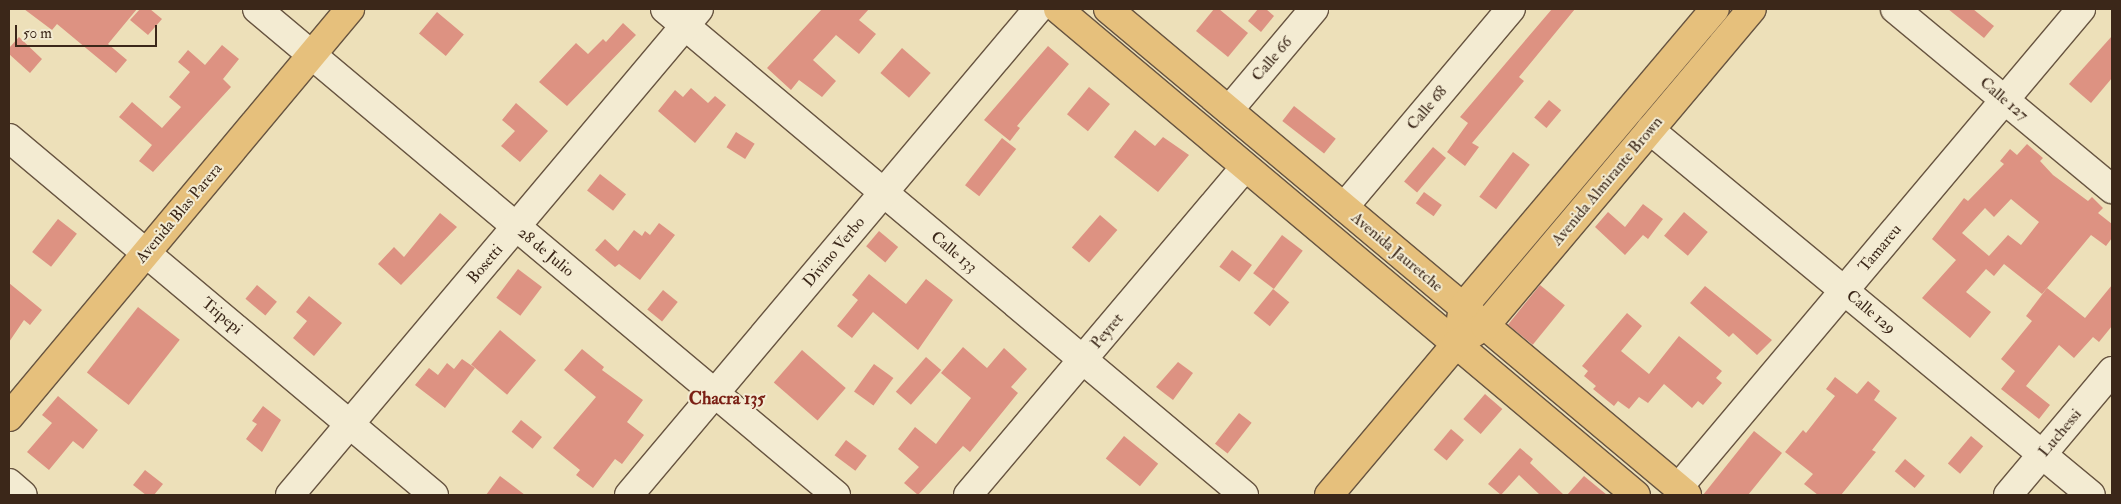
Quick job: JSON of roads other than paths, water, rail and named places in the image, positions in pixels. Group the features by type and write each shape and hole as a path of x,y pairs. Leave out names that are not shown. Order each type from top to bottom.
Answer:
{"main road":[{"name":"Avenida Blas Parera","path":"9,417 350,9"},
{"name":"Avenida Jauretche","path":"1058,9 1636,495"},
{"name":"Avenida Jauretche","path":"1108,9 1682,492"},
{"name":"Avenida Almirante Brown","path":"1456,344 1463,307 1714,9"},
{"name":"Avenida Almirante Brown","path":"1329,495 1456,344 1486,326 1752,9"}],"street":[{"name":"28 de Julio","path":"257,9 836,495"},
{"name":"Divino Verbo","path":"629,495 1038,9"},
{"name":"Calle 66","path":"1229,110 1314,9"},
{"name":"Calle 68","path":"1344,207 1511,9"},
{"name":"Calle 127","path":"1895,9 2112,189"},
{"name":"Tamareu","path":"1682,492 1845,290 2081,9"},
{"name":"Calle 133","path":"683,14 884,193 1244,495"},
{"name":"Bosetti","path":"290,495 516,226 683,14"},
{"name":"Calle 129","path":"1650,130 2091,495"},
{"name":"Tripepi","path":"9,138 434,495"},
{"name":"Peyret","path":"968,495 1245,167"},
{"name":"Luchessi","path":"2008,495 2112,371"},
{"path":"9,483 23,495"}],"district":[{"name":"Chacra 135","path":"727,399"}]}
